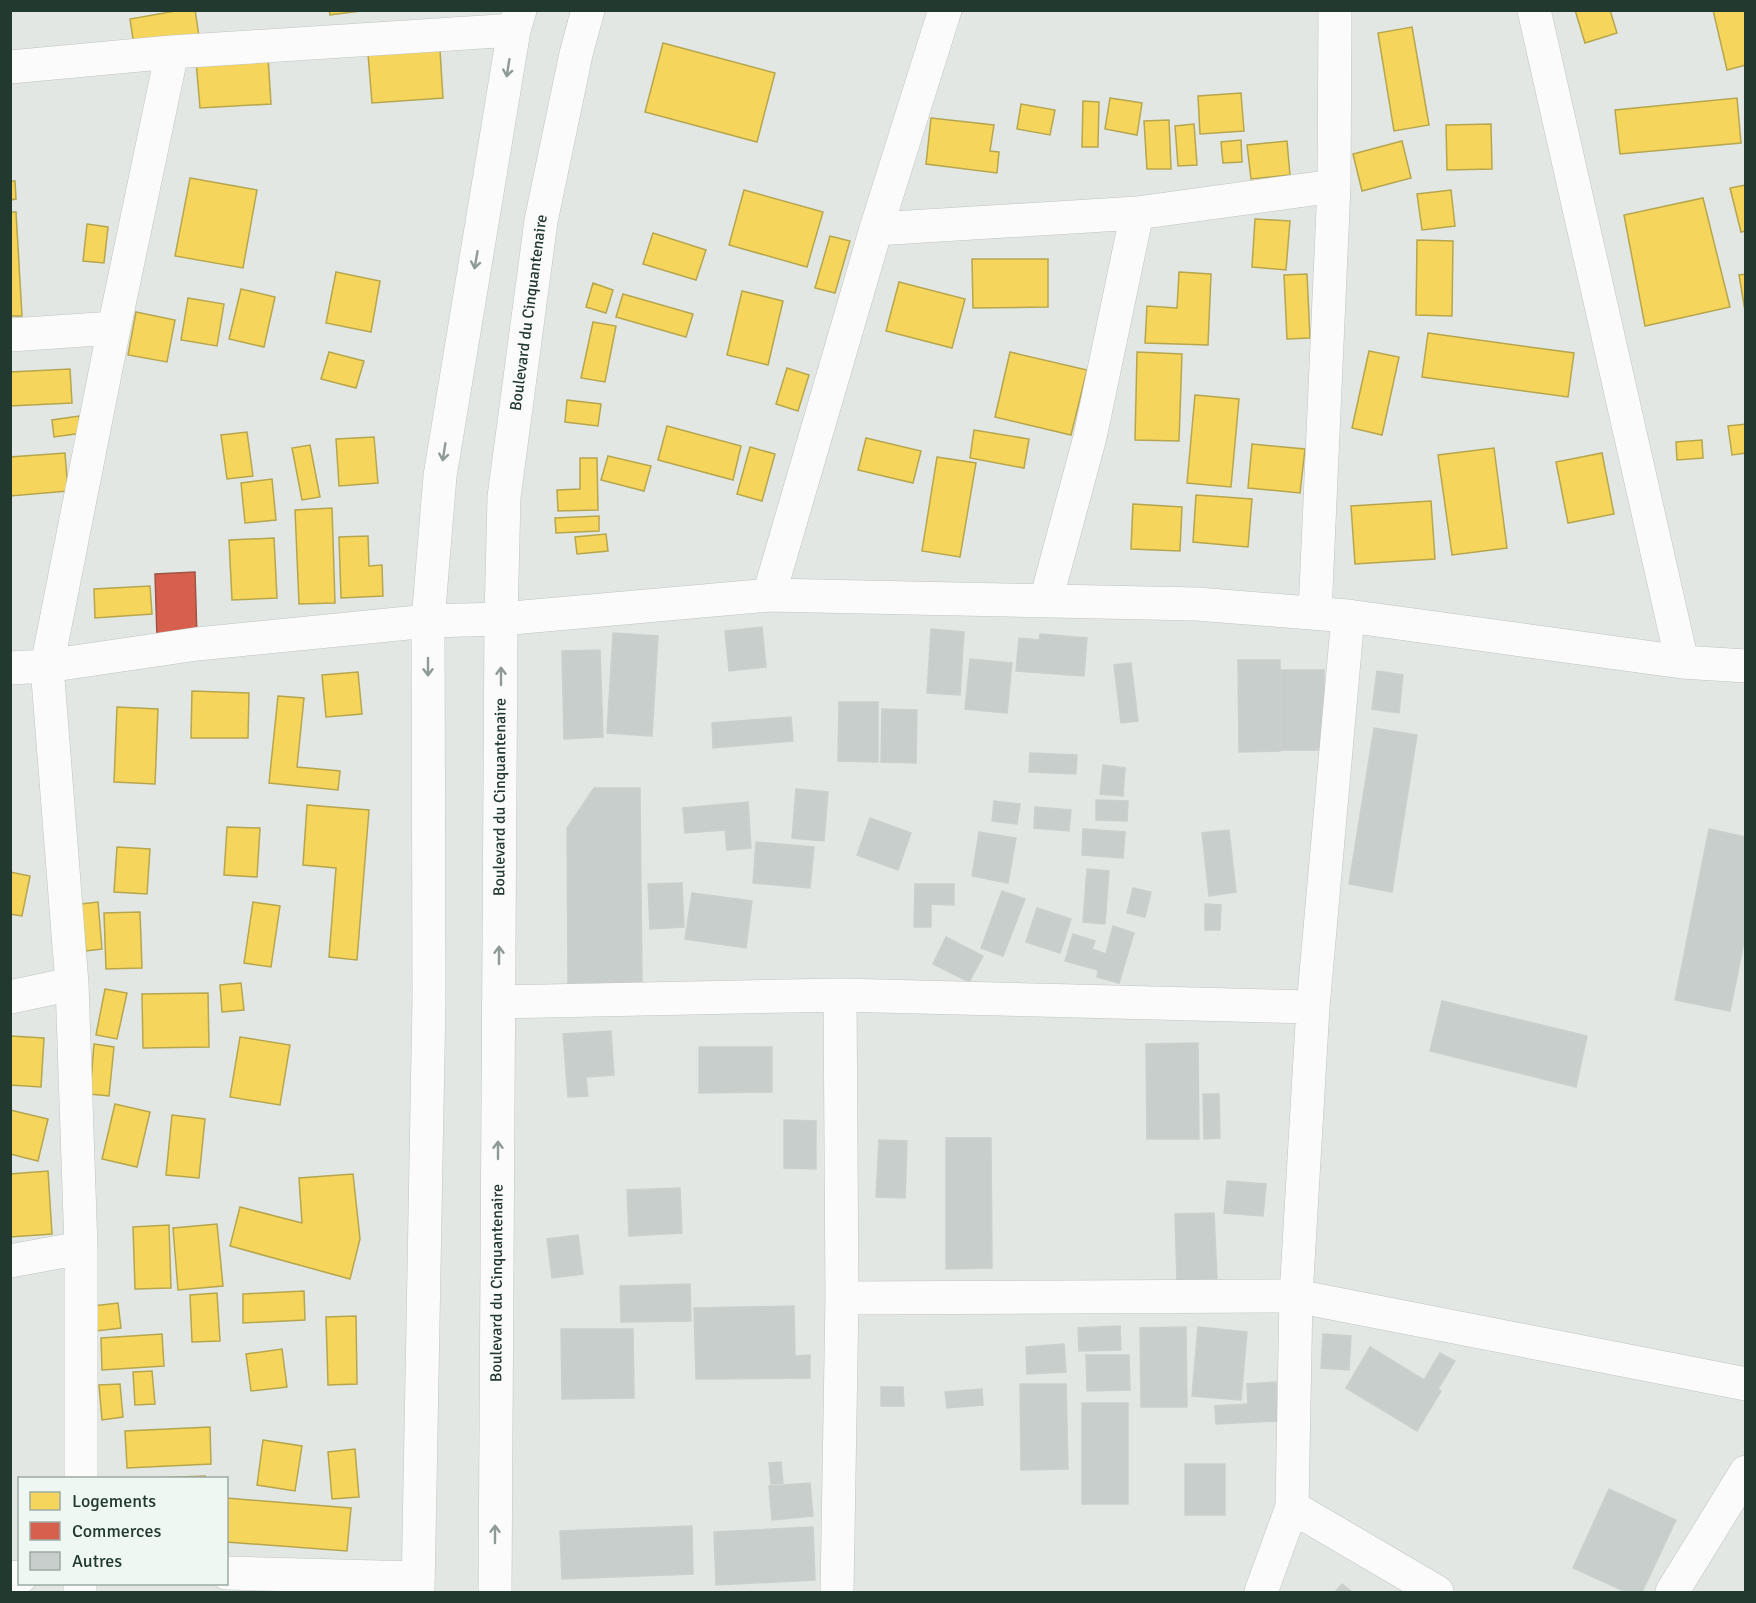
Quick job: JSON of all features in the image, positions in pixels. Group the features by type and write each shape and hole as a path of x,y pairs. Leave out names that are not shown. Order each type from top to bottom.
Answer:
{"street":[{"name":"Boulevard du Cinquantenaire","path":"495,1593 501,618 504,497 539,232 576,54 588,10"},
{"path":"769,595 876,229 945,10"},
{"path":"1314,613 1335,186 1335,10"},
{"path":"1534,10 1682,662"},
{"path":"10,67 517,20 441,476 428,621 429,1000 418,1585 228,1574"},
{"path":"81,1477 81,1248 72,984 47,666 172,52"},
{"path":"876,229 1137,213 1335,186"},
{"path":"1046,600 1090,437 1137,213"},
{"path":"10,335 114,328"},
{"path":"10,668 47,666 154,649 428,621 501,618 769,595 1197,604 1348,616 1682,662 1746,666"},
{"path":"1261,1593 1292,1507 1296,1296 1313,1007 1348,616"},
{"path":"10,997 72,984"},
{"path":"499,1002 840,995 1313,1007"},
{"path":"837,1593 842,1298 840,995"},
{"path":"10,1261 81,1248"},
{"path":"842,1298 1296,1296 1746,1384"},
{"path":"1672,1593 1746,1472"},
{"path":"1292,1507 1437,1593"}],"building: Logements":[{"path":"181,10 195,10 199,36 134,46 130,19"},
{"path":"329,10 360,10 360,11 330,15"},
{"path":"1575,10 1610,10 1617,33 1585,43"},
{"path":"1713,10 1746,10 1746,65 1727,70"},
{"path":"1412,27 1429,125 1394,131 1378,33"},
{"path":"663,43 775,73 757,142 645,112"},
{"path":"440,50 443,98 372,103 368,54"},
{"path":"268,57 271,104 200,108 196,61"},
{"path":"1241,93 1244,131 1200,134 1198,96"},
{"path":"1110,98 1142,103 1137,135 1105,129"},
{"path":"1737,98 1741,143 1620,154 1615,110"},
{"path":"1083,101 1099,102 1098,147 1082,147"},
{"path":"1021,104 1055,110 1050,135 1017,129"},
{"path":"931,118 994,125 990,151 999,152 997,173 926,164"},
{"path":"1169,120 1171,169 1147,169 1144,121"},
{"path":"1194,124 1197,165 1178,166 1175,126"},
{"path":"1491,124 1492,169 1447,170 1446,125"},
{"path":"1241,140 1242,162 1223,163 1221,142"},
{"path":"1287,141 1290,175 1251,179 1247,145"},
{"path":"1402,141 1411,178 1362,191 1353,154"},
{"path":"190,178 257,190 243,268 175,256"},
{"path":"10,181 15,181 16,199 10,200"},
{"path":"1746,185 1746,231 1741,232 1730,188"},
{"path":"744,190 823,212 807,267 729,245"},
{"path":"1451,190 1455,226 1422,230 1417,194"},
{"path":"1703,198 1730,307 1645,326 1624,215"},
{"path":"10,212 16,212 22,316 10,316"},
{"path":"1255,219 1290,221 1286,270 1252,267"},
{"path":"87,224 108,227 104,263 83,261"},
{"path":"653,233 706,250 696,280 643,264"},
{"path":"830,236 850,241 835,293 815,288"},
{"path":"1417,240 1453,241 1452,316 1416,315"},
{"path":"972,259 1048,259 1048,307 973,308"},
{"path":"336,272 380,281 371,332 326,323"},
{"path":"1179,272 1211,274 1208,345 1145,343 1147,306 1177,308"},
{"path":"1307,274 1310,338 1287,339 1284,275"},
{"path":"1746,274 1746,317 1739,275"},
{"path":"899,282 965,299 952,348 886,331"},
{"path":"593,283 613,290 606,313 586,307"},
{"path":"241,289 275,297 264,347 229,339"},
{"path":"742,291 783,301 768,365 727,355"},
{"path":"623,294 693,314 686,337 616,317"},
{"path":"188,298 224,304 217,346 181,340"},
{"path":"136,312 175,320 167,362 128,355"},
{"path":"593,322 616,326 605,382 581,378"},
{"path":"1428,333 1574,353 1568,397 1422,377"},
{"path":"1369,351 1399,357 1382,435 1352,428"},
{"path":"329,352 364,361 356,388 321,379"},
{"path":"1010,352 1087,370 1071,435 995,417"},
{"path":"1137,352 1182,354 1179,441 1135,440"},
{"path":"787,368 809,375 798,411 776,404"},
{"path":"70,369 72,403 10,406 10,372"},
{"path":"1195,395 1239,399 1231,487 1187,483"},
{"path":"567,400 601,404 598,426 565,422"},
{"path":"79,416 82,433 54,437 52,420"},
{"path":"1746,424 1746,453 1732,455 1728,426"},
{"path":"667,426 741,446 733,480 658,460"},
{"path":"974,430 1029,439 1024,468 970,458"},
{"path":"247,432 253,476 227,479 221,435"},
{"path":"374,437 378,483 339,486 336,439"},
{"path":"866,438 921,451 913,483 858,470"},
{"path":"1702,440 1703,458 1677,460 1676,442"},
{"path":"1252,444 1305,449 1300,493 1248,488"},
{"path":"310,445 320,497 302,500 292,448"},
{"path":"750,447 775,454 762,501 737,494"},
{"path":"1494,448 1507,548 1452,555 1438,455"},
{"path":"65,453 68,491 10,496 10,457"},
{"path":"1602,453 1614,514 1568,523 1556,462"},
{"path":"608,456 651,466 644,491 601,480"},
{"path":"937,457 976,463 960,557 922,551"},
{"path":"580,458 597,458 598,510 558,511 557,490 580,489"},
{"path":"272,479 276,520 245,523 241,483"},
{"path":"1196,495 1252,499 1248,547 1193,542"},
{"path":"1431,501 1435,559 1355,564 1351,506"},
{"path":"1133,504 1182,507 1180,551 1131,549"},
{"path":"332,508 335,603 299,604 295,510"},
{"path":"599,516 599,531 556,533 555,518"},
{"path":"606,534 608,551 577,554 575,537"},
{"path":"368,536 369,566 382,565 383,596 341,598 339,537"},
{"path":"274,538 277,598 232,600 229,540"},
{"path":"150,586 152,614 95,618 94,589"},
{"path":"358,672 362,714 326,717 322,675"},
{"path":"192,691 249,693 248,738 191,738"},
{"path":"278,696 304,698 297,767 340,771 338,790 269,783"},
{"path":"117,707 158,709 155,784 114,782"},
{"path":"307,805 369,810 357,960 329,957 336,868 303,865"},
{"path":"227,827 260,828 257,877 224,875"},
{"path":"117,847 150,849 147,894 114,892"},
{"path":"10,872 30,876 22,916 10,914"},
{"path":"98,902 102,949 86,951 81,904"},
{"path":"253,902 280,906 271,967 244,963"},
{"path":"140,912 142,968 106,969 104,913"},
{"path":"241,983 244,1010 222,1012 220,985"},
{"path":"105,989 127,993 117,1039 96,1035"},
{"path":"208,993 209,1047 143,1048 142,994"},
{"path":"10,1036 44,1038 41,1087 10,1085"},
{"path":"240,1037 290,1045 280,1105 230,1097"},
{"path":"94,1044 114,1047 109,1096 90,1094"},
{"path":"115,1104 150,1112 137,1167 102,1159"},
{"path":"10,1110 48,1119 38,1161 10,1154"},
{"path":"172,1115 205,1119 199,1178 166,1175"},
{"path":"48,1171 52,1234 10,1237 10,1174"},
{"path":"353,1174 360,1239 350,1279 230,1246 240,1207 302,1223 299,1178"},
{"path":"217,1224 223,1286 178,1290 173,1228"},
{"path":"169,1225 171,1288 135,1289 133,1227"},
{"path":"304,1291 305,1320 243,1323 243,1294"},
{"path":"217,1293 220,1341 192,1342 190,1295"},
{"path":"118,1303 121,1328 96,1331 93,1306"},
{"path":"356,1316 357,1384 328,1385 326,1317"},
{"path":"162,1334 164,1366 102,1370 101,1338"},
{"path":"282,1349 287,1387 251,1391 246,1354"},
{"path":"152,1371 155,1404 135,1405 133,1372"},
{"path":"120,1384 123,1417 102,1420 99,1385"},
{"path":"210,1427 211,1464 127,1468 125,1431"},
{"path":"263,1440 302,1446 295,1491 257,1485"},
{"path":"355,1449 359,1497 332,1499 328,1452"},
{"path":"228,1498 351,1508 347,1551 228,1542"}],"building: Commerces":[{"path":"195,572 197,637 157,638 155,574"}],"building: Autres":[{"path":"762,627 766,667 729,671 725,631"},
{"path":"931,629 964,632 960,695 927,693"},
{"path":"613,633 658,636 652,736 607,733"},
{"path":"1040,634 1087,638 1084,676 1016,671 1019,638 1039,640"},
{"path":"600,650 603,737 564,739 562,651"},
{"path":"970,659 1012,663 1007,713 965,709"},
{"path":"1238,660 1280,660 1280,751 1239,752"},
{"path":"1131,663 1138,721 1121,723 1114,665"},
{"path":"1281,670 1324,670 1324,750 1281,750"},
{"path":"1377,671 1403,675 1399,713 1372,709"},
{"path":"839,702 878,702 878,762 838,761"},
{"path":"882,709 917,710 916,763 881,762"},
{"path":"791,717 793,741 713,748 712,723"},
{"path":"1374,728 1417,735 1392,892 1349,884"},
{"path":"1030,753 1077,755 1076,774 1029,772"},
{"path":"1103,765 1125,768 1123,796 1100,794"},
{"path":"594,788 640,788 642,982 568,983 567,828"},
{"path":"796,789 828,792 824,841 792,838"},
{"path":"1096,800 1128,801 1127,821 1096,820"},
{"path":"994,801 1020,804 1017,824 992,821"},
{"path":"748,802 751,848 727,850 725,830 685,833 683,808"},
{"path":"1035,807 1071,810 1069,831 1034,828"},
{"path":"870,818 911,833 898,870 857,855"},
{"path":"1083,829 1125,832 1123,858 1082,855"},
{"path":"1709,829 1746,837 1746,932 1730,1011 1675,1000"},
{"path":"1229,830 1236,892 1209,896 1202,833"},
{"path":"979,832 1016,838 1008,883 972,876"},
{"path":"756,842 814,847 810,888 753,883"},
{"path":"1087,869 1109,871 1105,924 1083,922"},
{"path":"682,883 684,927 650,929 648,884"},
{"path":"915,884 954,884 954,905 931,904 931,927 914,927"},
{"path":"1133,888 1151,892 1145,917 1127,913"},
{"path":"1002,891 1025,899 1003,956 981,948"},
{"path":"692,893 752,901 746,948 685,939"},
{"path":"1205,904 1221,905 1220,930 1205,930"},
{"path":"1037,908 1071,919 1060,953 1026,942"},
{"path":"1113,926 1134,933 1119,983 1097,977 1098,970 1065,961 1073,934 1095,941 1092,949 1106,954"},
{"path":"946,937 983,956 969,982 933,964"},
{"path":"1442,1001 1587,1036 1576,1087 1430,1051"},
{"path":"611,1031 614,1075 586,1077 588,1096 568,1097 563,1034"},
{"path":"1198,1043 1199,1139 1147,1139 1146,1044"},
{"path":"699,1047 772,1047 772,1092 699,1093"},
{"path":"1203,1094 1219,1094 1220,1138 1204,1139"},
{"path":"784,1120 816,1121 816,1169 784,1168"},
{"path":"946,1138 991,1138 992,1268 946,1269"},
{"path":"879,1140 907,1141 905,1198 876,1197"},
{"path":"1227,1181 1266,1184 1263,1216 1224,1213"},
{"path":"680,1188 682,1233 629,1236 627,1190"},
{"path":"1214,1213 1217,1279 1177,1281 1175,1214"},
{"path":"578,1235 583,1274 552,1278 547,1239"},
{"path":"690,1284 691,1321 621,1322 620,1286"},
{"path":"794,1306 795,1356 810,1355 810,1378 696,1379 694,1308"},
{"path":"1120,1326 1121,1350 1079,1351 1078,1328"},
{"path":"1186,1327 1187,1407 1141,1407 1140,1328"},
{"path":"1198,1327 1247,1332 1241,1400 1192,1396"},
{"path":"561,1329 633,1329 634,1398 562,1399"},
{"path":"1323,1334 1351,1336 1349,1370 1321,1368"},
{"path":"1064,1344 1066,1372 1027,1374 1026,1347"},
{"path":"1370,1347 1424,1380 1440,1353 1455,1361 1438,1389 1441,1391 1417,1431 1346,1388"},
{"path":"1086,1355 1129,1355 1130,1390 1087,1391"},
{"path":"1276,1382 1278,1421 1216,1424 1215,1406 1248,1404 1247,1384"},
{"path":"1020,1384 1066,1384 1068,1469 1021,1470"},
{"path":"881,1387 903,1387 904,1406 881,1406"},
{"path":"982,1389 983,1405 947,1408 945,1392"},
{"path":"1082,1403 1128,1403 1128,1504 1082,1504"},
{"path":"781,1462 783,1483 771,1484 769,1463"},
{"path":"1185,1464 1225,1464 1225,1515 1185,1515"},
{"path":"810,1483 813,1516 772,1520 769,1486"},
{"path":"1609,1489 1676,1520 1642,1592 1626,1592 1573,1568"},
{"path":"692,1526 693,1574 562,1579 560,1531"},
{"path":"813,1527 815,1580 716,1585 714,1532"},
{"path":"1342,1584 1352,1592 1335,1592"}]}
